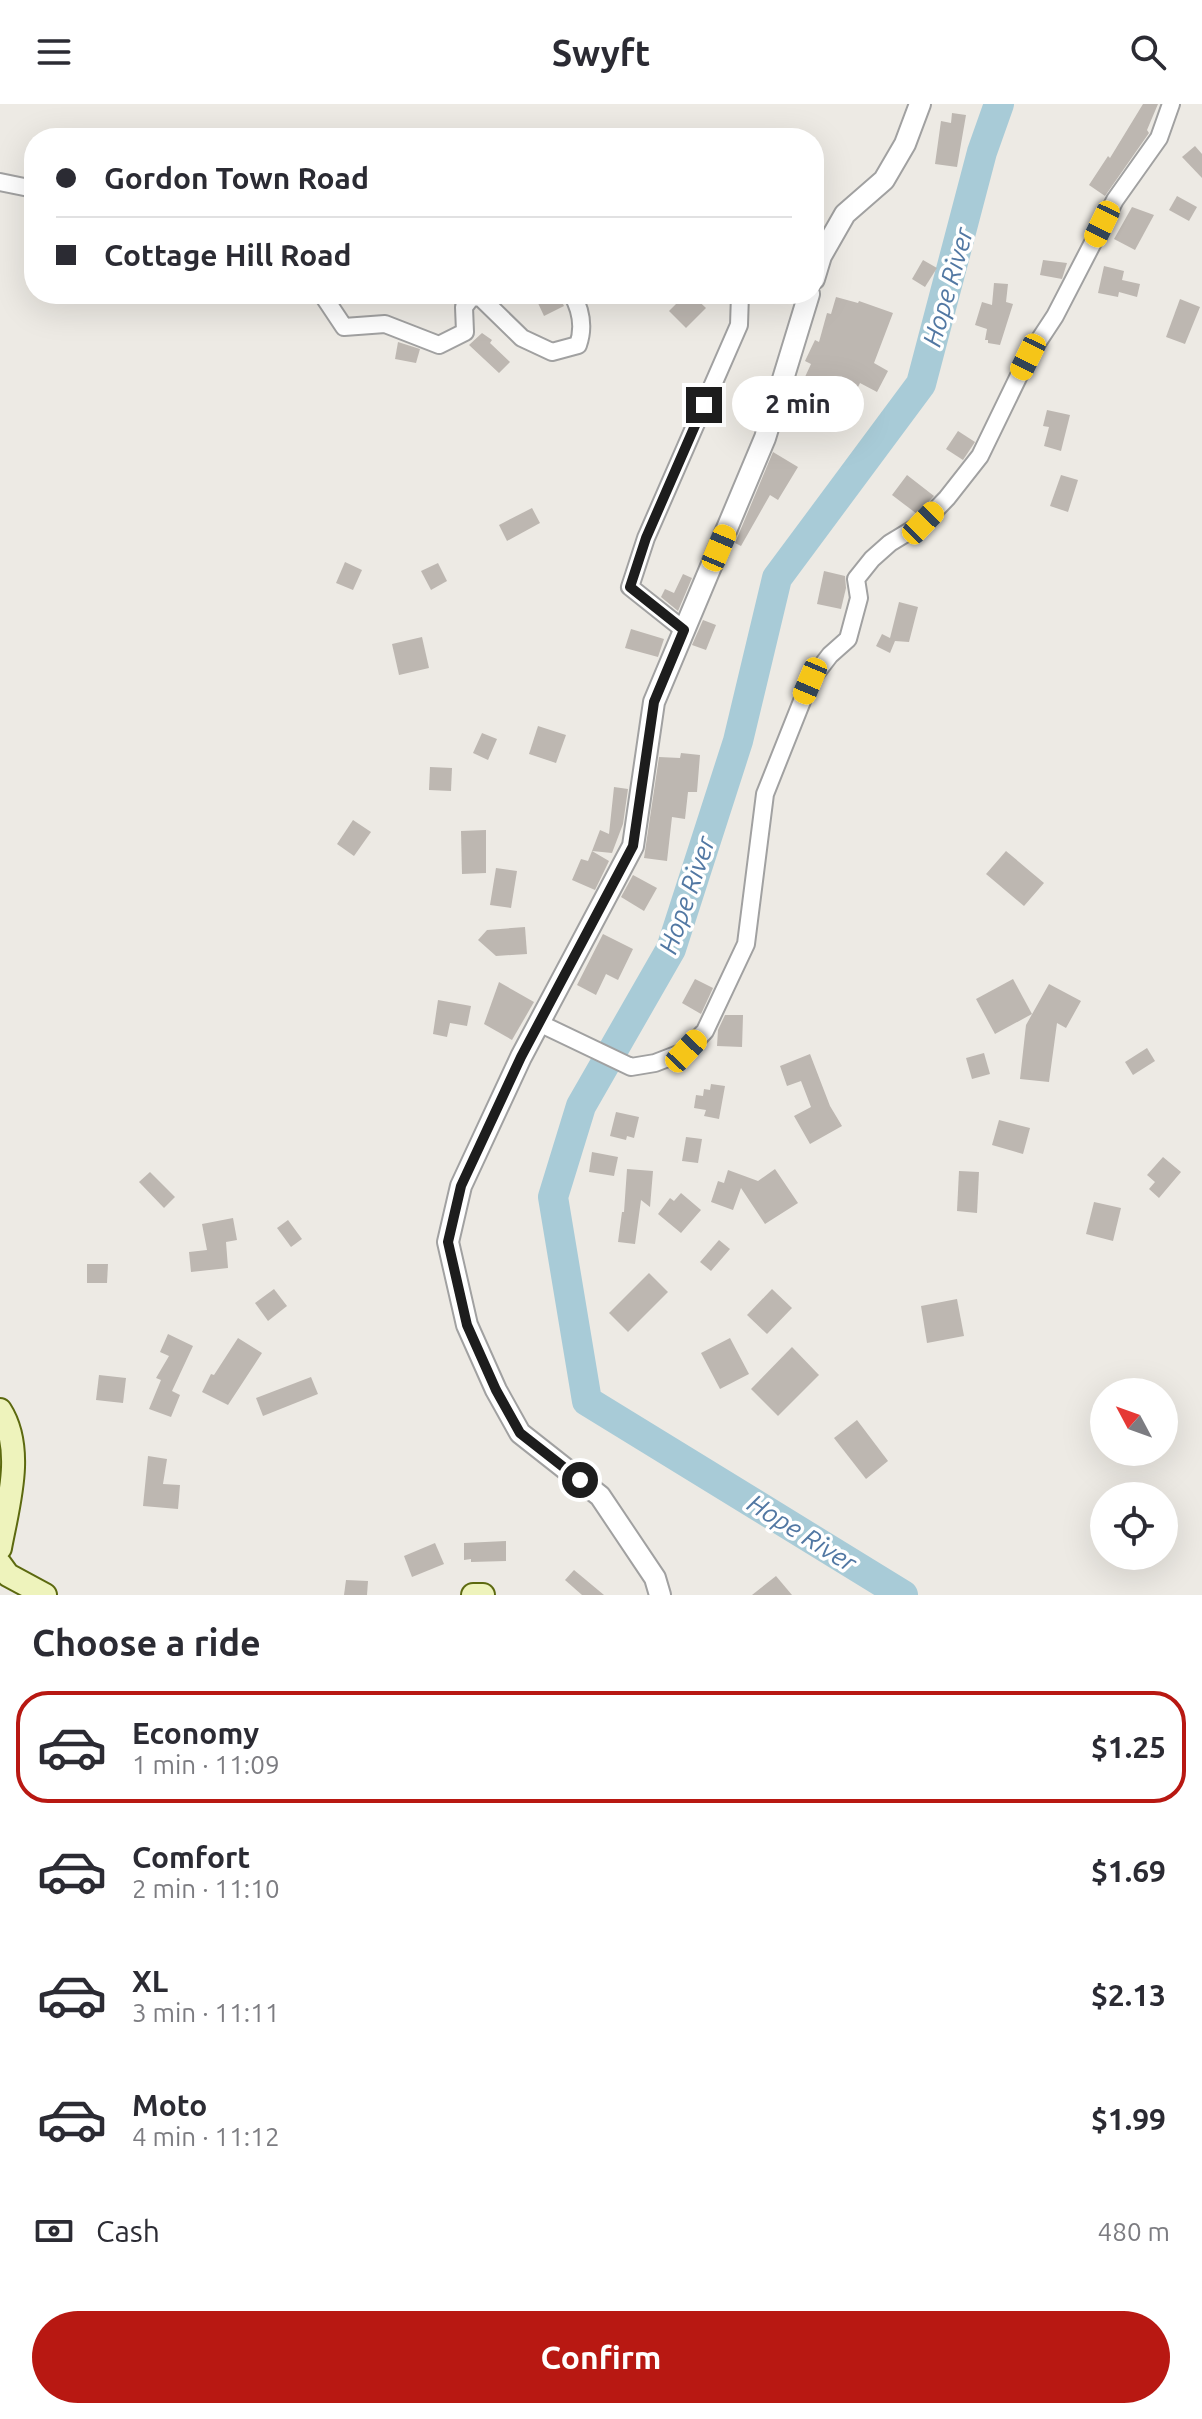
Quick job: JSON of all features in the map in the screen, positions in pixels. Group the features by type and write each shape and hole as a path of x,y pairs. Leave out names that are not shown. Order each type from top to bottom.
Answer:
{"main road":[{"path":"0,1410 12,1435 11,1491 0,1548"},
{"path":"0,1564 8,1575 45,1595"},
{"path":"473,1595 483,1595"}],"street":[{"path":"824,251 845,214 884,180 905,144 920,104"},
{"path":"539,1023 631,1067 655,1063 686,1051 705,1031 746,944 765,794 810,681 830,655 848,639 859,598 856,579 859,572 890,543 923,523 980,456 1028,357 1055,316 1115,200 1159,138 1171,104"},
{"path":"0,182 24,187"},
{"path":"329,304 344,327 385,324 439,345 465,332 466,304"},
{"path":"487,304 522,338 552,352 578,345 582,334 578,304"},
{"path":"684,630 630,587 646,538 739,325 740,304"},
{"path":"660,1595 655,1578 600,1496 520,1433 496,1390 467,1325 448,1242 461,1186 539,1023 633,846 654,702 765,438 806,304"}],"building":[{"path":"1143,104 1158,104 1147,130 1149,133 1105,196 1089,185 1108,156 1110,158"},
{"path":"952,113 966,115 957,167 935,164 941,121 951,123"},
{"path":"1195,146 1202,154 1202,178 1182,157"},
{"path":"1177,196 1197,207 1189,221 1169,210"},
{"path":"1132,207 1154,215 1135,250 1114,239"},
{"path":"923,260 937,268 925,287 912,279"},
{"path":"1043,260 1067,263 1062,279 1040,275"},
{"path":"1104,266 1124,271 1122,280 1140,284 1137,297 1119,292 1118,297 1098,293"},
{"path":"994,283 1008,284 1006,302 1013,304 1000,345 988,343 985,340 987,329 975,325 982,302 992,305"},
{"path":"836,297 893,313 874,363 888,371 877,392 860,383 858,387 846,382 833,409 798,392 811,364 805,361 815,340 819,342 827,313 831,314"},
{"path":"1180,299 1200,307 1185,344 1166,337"},
{"path":"538,304 563,304 564,306 544,316"},
{"path":"676,304 702,304 706,308 686,328 669,311"},
{"path":"482,333 510,362 499,373 469,345"},
{"path":"398,342 420,349 416,363 395,359"},
{"path":"1047,410 1070,415 1061,451 1044,446 1049,427 1043,426"},
{"path":"958,431 975,442 963,460 946,449"},
{"path":"773,452 798,467 778,500 770,495 741,546 735,543"},
{"path":"907,475 934,496 917,514 892,495"},
{"path":"1061,475 1078,480 1068,512 1050,506"},
{"path":"532,508 540,523 507,541 499,525"},
{"path":"345,562 362,570 353,590 336,583"},
{"path":"438,563 447,581 431,590 421,571"},
{"path":"824,571 845,576 846,588 841,609 817,604"},
{"path":"683,574 692,578 678,611 661,597 665,589 674,593"},
{"path":"899,602 918,607 909,642 895,641 890,653 876,646 882,634 890,638"},
{"path":"703,620 716,625 706,650 692,645"},
{"path":"631,629 664,639 658,657 625,648"},
{"path":"422,637 429,668 399,675 392,644"},
{"path":"538,726 566,735 556,763 529,754"},
{"path":"482,733 497,739 488,760 473,753"},
{"path":"681,753 700,755 697,792 688,792 685,819 672,817 667,861 644,858 659,757 680,758"},
{"path":"430,767 452,768 451,791 429,790"},
{"path":"614,787 628,789 623,824 612,853 592,851 600,830 609,834"},
{"path":"353,820 371,832 354,856 337,844"},
{"path":"486,830 486,873 462,874 461,831"},
{"path":"592,851 609,861 595,890 572,880 581,859 588,861"},
{"path":"1006,851 1044,883 1024,906 986,874"},
{"path":"496,868 517,871 511,908 490,905"},
{"path":"633,875 657,888 644,911 621,897"},
{"path":"525,927 527,954 496,956 478,940 487,930"},
{"path":"603,934 633,949 618,980 606,974 596,995 577,985"},
{"path":"695,979 713,988 701,1014 682,1003"},
{"path":"1013,979 1032,1014 995,1034 976,999"},
{"path":"499,982 534,1002 512,1040 484,1024"},
{"path":"1049,984 1081,1001 1066,1028 1057,1023 1049,1082 1020,1079 1026,1025"},
{"path":"438,1000 471,1006 467,1026 450,1023 447,1037 433,1034"},
{"path":"725,1015 743,1015 742,1047 717,1046 718,1030"},
{"path":"1147,1048 1155,1061 1133,1075 1125,1062"},
{"path":"984,1053 990,1074 972,1079 966,1058"},
{"path":"810,1054 830,1106 842,1126 810,1144 794,1116 811,1107 801,1081 787,1086 780,1066"},
{"path":"711,1084 725,1086 719,1119 704,1116 706,1110 694,1108 696,1095 703,1096 704,1089 710,1090"},
{"path":"616,1112 639,1117 634,1138 627,1136 626,1140 610,1136"},
{"path":"999,1120 1030,1128 1023,1154 992,1145"},
{"path":"686,1137 702,1139 698,1163 682,1161"},
{"path":"592,1152 618,1157 614,1176 589,1172"},
{"path":"1163,1157 1181,1172 1159,1198 1149,1189 1155,1182 1147,1175"},
{"path":"627,1169 653,1171 650,1207 641,1200 635,1244 618,1242"},
{"path":"775,1169 798,1203 765,1224 741,1188 733,1210 711,1202 718,1181 724,1183 728,1170 758,1181"},
{"path":"959,1171 979,1172 977,1213 957,1211"},
{"path":"150,1172 175,1197 164,1208 139,1182"},
{"path":"681,1193 701,1210 681,1233 658,1214 670,1198 674,1201"},
{"path":"1094,1202 1121,1208 1113,1241 1086,1234"},
{"path":"233,1218 237,1240 226,1242 228,1268 191,1272 189,1252 207,1250 202,1224"},
{"path":"288,1220 302,1239 291,1247 277,1228"},
{"path":"719,1240 730,1249 711,1271 700,1262"},
{"path":"87,1264 108,1264 107,1283 87,1283"},
{"path":"649,1273 668,1292 628,1332 609,1313"},
{"path":"274,1289 287,1306 268,1321 255,1303"},
{"path":"772,1289 792,1308 767,1334 747,1315"},
{"path":"957,1299 964,1336 927,1343 921,1306"},
{"path":"168,1334 193,1346 172,1391 180,1395 171,1417 149,1409 161,1380 156,1378 169,1356 160,1352"},
{"path":"238,1338 262,1353 228,1405 202,1392 211,1374 214,1375"},
{"path":"730,1338 749,1374 720,1389 701,1353"},
{"path":"792,1347 819,1375 778,1416 751,1389"},
{"path":"99,1375 126,1378 123,1403 96,1400"},
{"path":"311,1377 318,1394 263,1416 256,1398"},
{"path":"857,1420 888,1461 866,1479 834,1438"},
{"path":"148,1456 167,1459 163,1484 180,1485 178,1509 143,1506"},
{"path":"506,1541 506,1561 464,1560 464,1543"},
{"path":"435,1543 444,1564 412,1577 404,1556"},
{"path":"574,1570 604,1595 582,1595 565,1580"},
{"path":"776,1576 792,1595 752,1595"},
{"path":"346,1580 368,1581 367,1595 344,1595"}],"waterway":[{"name":"Hope River","path":"903,1595 587,1401 553,1197 581,1106 671,949 738,741 777,578 921,384 982,152 999,104"}],"route":[{"path":"580,1480 520,1433 496,1390 467,1325 448,1242 461,1186 521,1057 633,846 654,702 684,630 630,587 646,538 704,405"}]}
